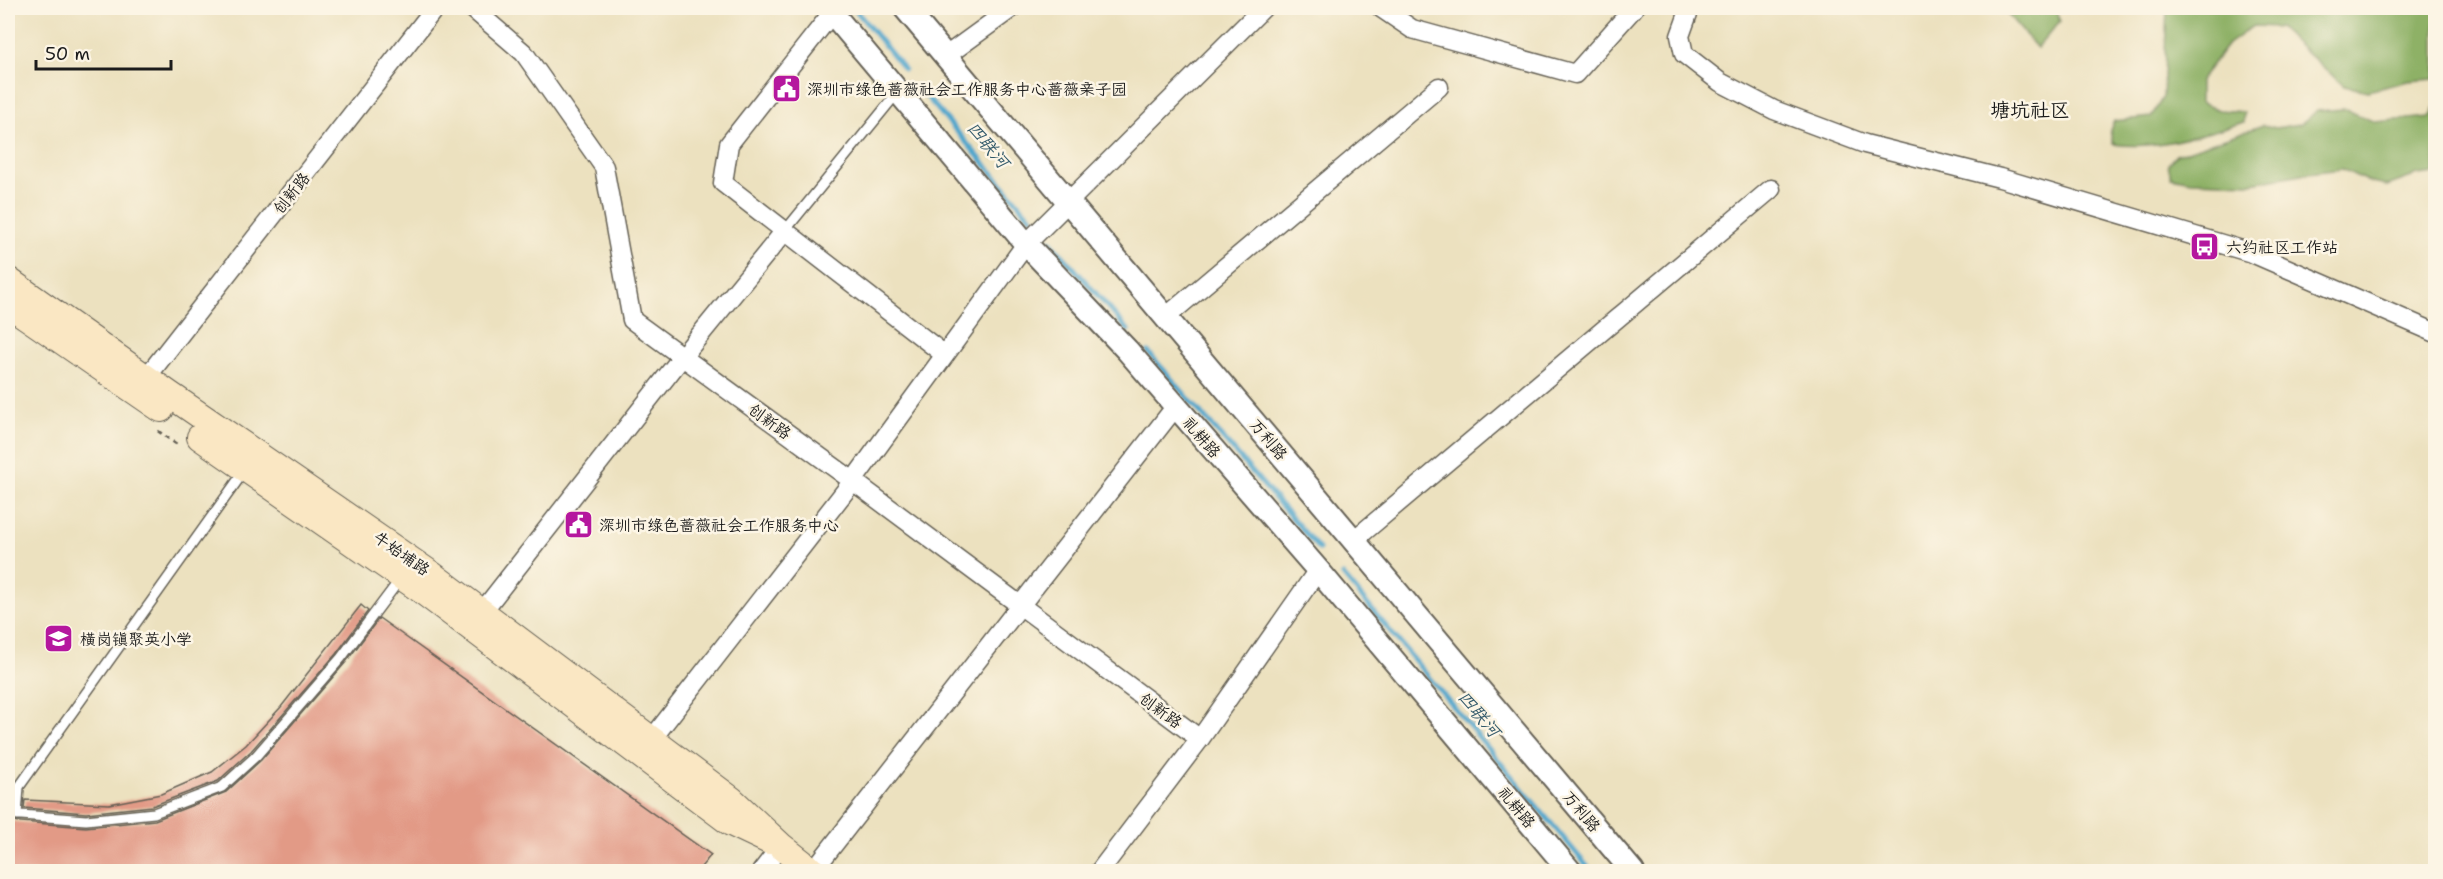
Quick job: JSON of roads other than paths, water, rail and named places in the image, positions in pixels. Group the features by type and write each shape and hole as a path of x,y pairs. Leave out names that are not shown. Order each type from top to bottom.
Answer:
{"main road":[{"name":"牛始埔路","path":"8,280 408,569 646,746"},
{"name":"牛始埔路","path":"8,304 247,469 482,612 646,746 731,823 781,846 814,871"}],"street":[{"name":"创新路","path":"146,378 435,8"},
{"name":"创新路","path":"472,8 524,53 604,167 632,320 854,481 1200,739"},
{"name":"万利路","path":"905,8 1633,872"},
{"path":"946,56 1012,8"},
{"path":"646,746 854,481 1026,244 1263,8"},
{"path":"1381,8 1412,29 1575,74 1634,8"},
{"path":"1690,8 1680,36 1684,54 1720,82 1774,110 1865,144 2000,178 2252,253 2436,333"},
{"path":"830,10 729,144 723,183 945,355"},
{"name":"礼耕路","path":"830,10 1026,244 1127,350 1318,570 1570,872"},
{"path":"1166,317 1439,87"},
{"path":"1354,540 1771,189"},
{"path":"482,612 682,357 784,232"},
{"path":"814,871 1176,406"},
{"path":"1099,872 1200,739 1318,570"},
{"path":"761,872 781,846"}],"lane":[{"path":"784,232 898,92"},
{"path":"247,469 19,788 12,815 86,820 154,813 222,787 256,756 333,667 408,569"}],"waterway":[{"name":"四联河","path":"854,8 904,69"},
{"name":"四联河","path":"923,92 1031,218"},
{"name":"四联河","path":"1050,241 1128,330"},
{"name":"四联河","path":"1148,352 1319,549"},
{"name":"四联河","path":"1343,575 1592,872"}],"place":[{"name":"深圳市绿色蔷薇社会工作服务中心蔷薇亲子园","path":"786,89"},
{"name":"六约社区工作站","path":"2205,247"},
{"name":"深圳市绿色蔷薇社会工作服务中心","path":"578,525"},
{"name":"横岗镇聚英小学","path":"59,639"}],"district":[{"name":"塘坑社区","path":"2030,110"}]}
